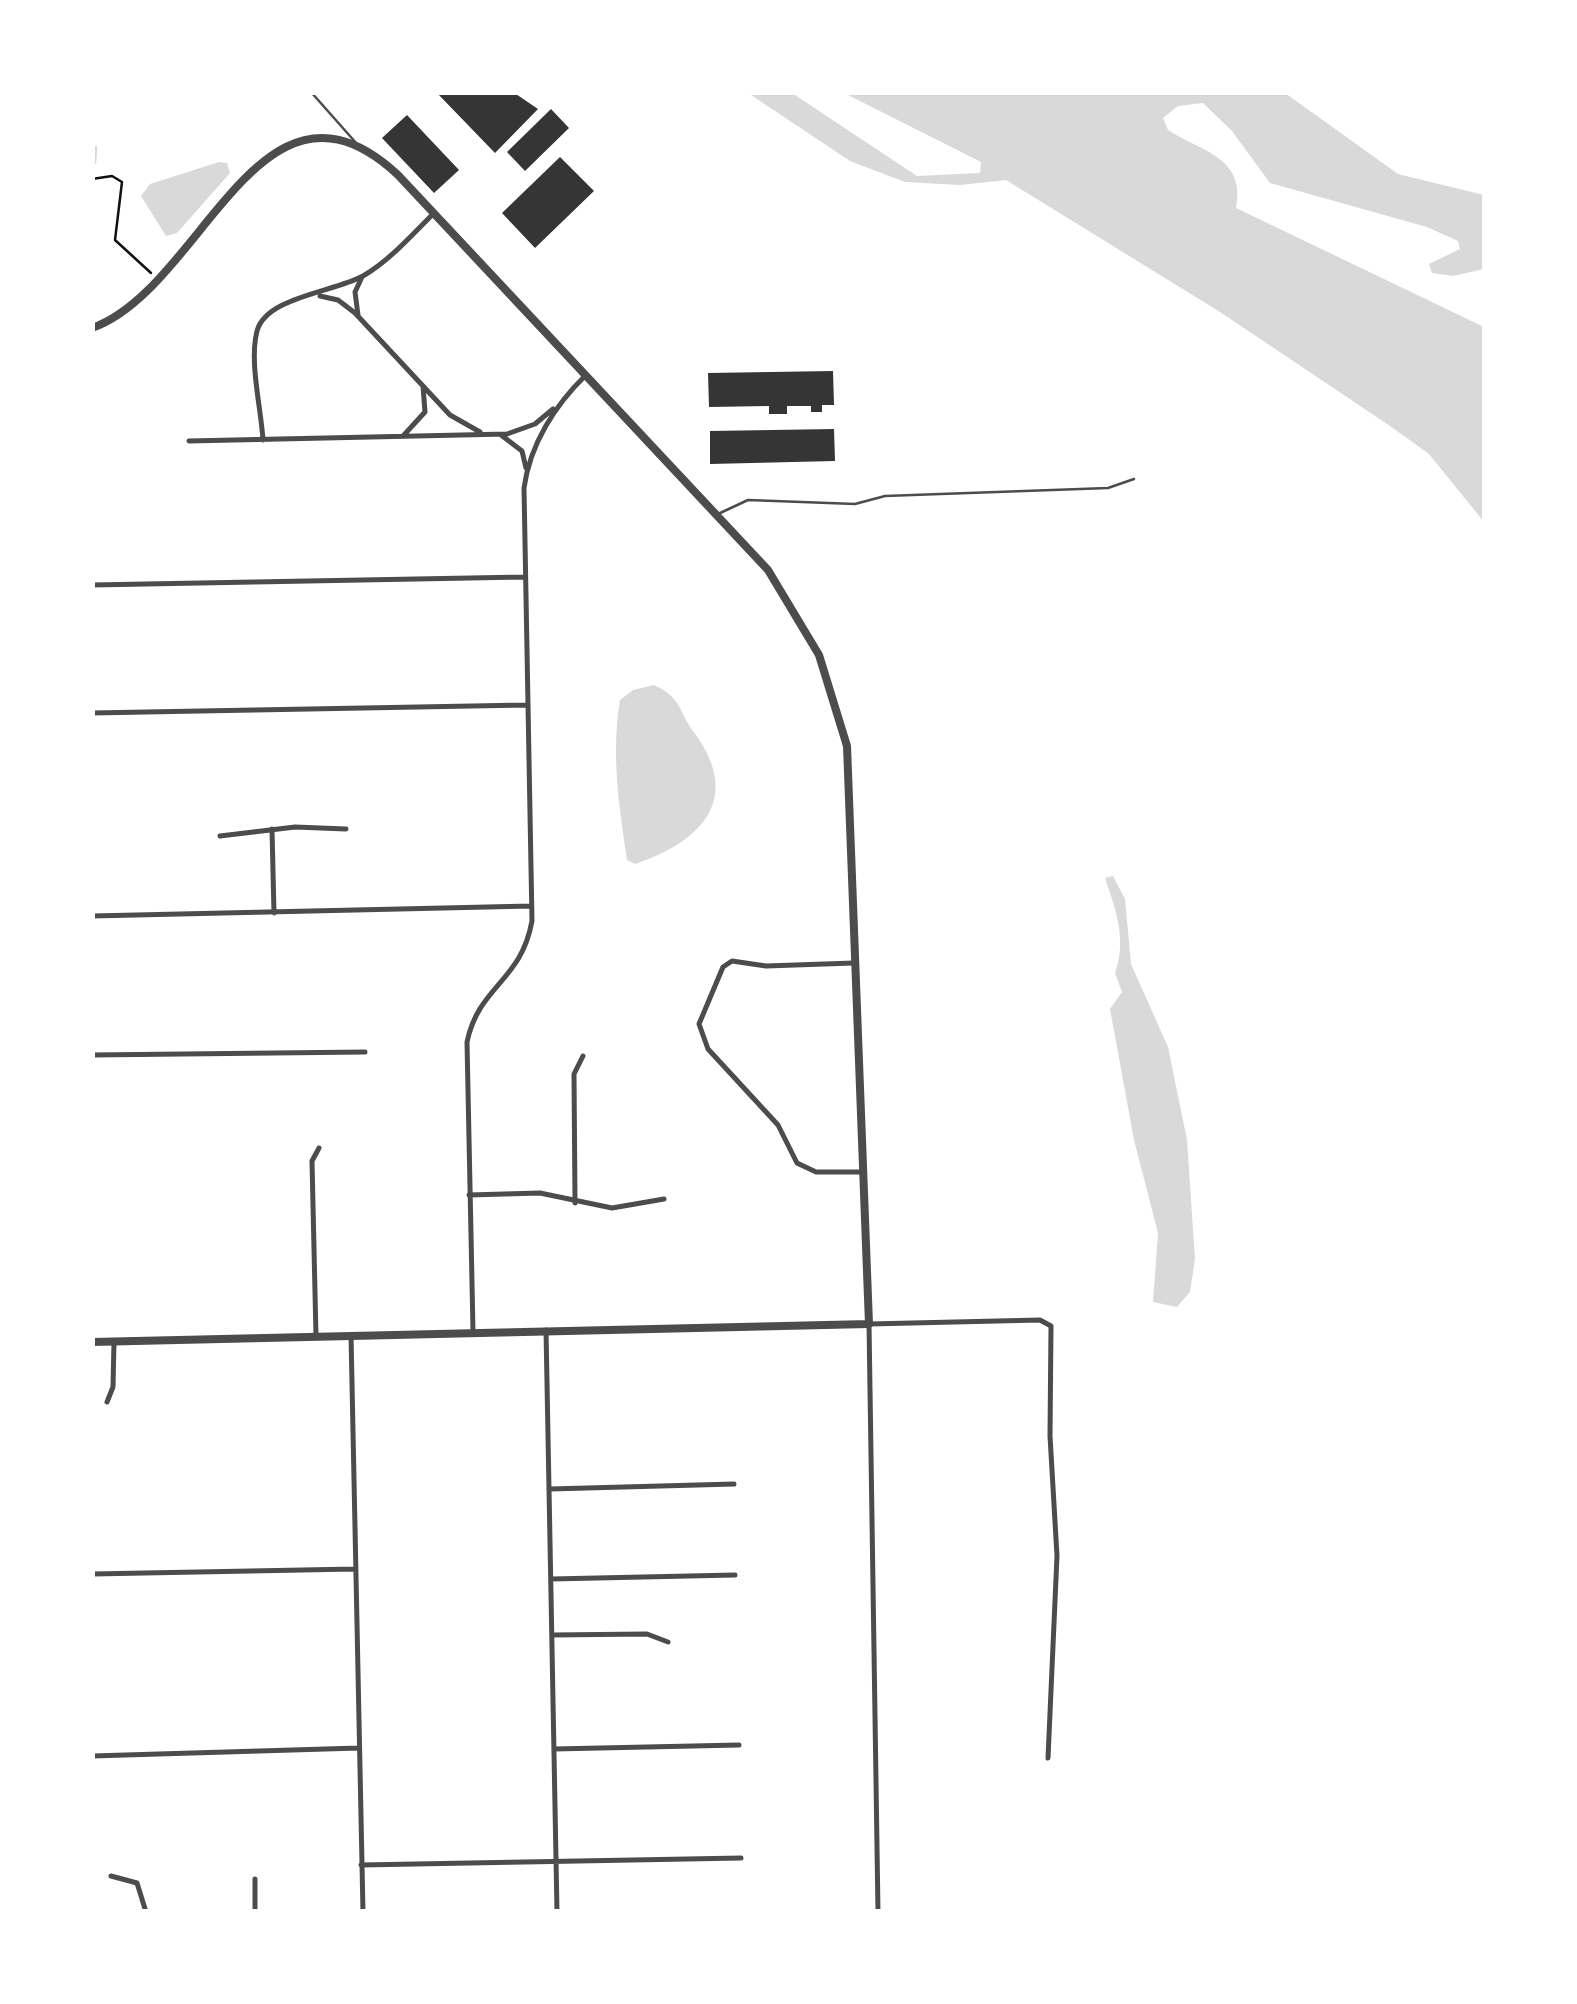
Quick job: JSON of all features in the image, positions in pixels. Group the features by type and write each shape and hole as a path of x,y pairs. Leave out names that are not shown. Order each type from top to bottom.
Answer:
{"street":[{"path":"93,328 126,312 160,281 265,157 309,138 340,139 358,145 381,159 434,213 717,514 786,595 820,655 840,712 850,781 869,1324 878,1912"},
{"path":"263,440 256,341 260,324 277,306 318,296 363,276 434,213"},
{"path":"358,318 355,292 363,276"},
{"path":"318,296 338,300 462,424 500,434 522,451 527,470 524,576 531,906 523,958 484,1000 470,1030 473,1331"},
{"path":"189,442 500,434 536,424 586,374"},
{"path":"402,437 425,412 422,383"},
{"path":"527,470 558,403"},
{"path":"92,585 524,576"},
{"path":"92,713 526,705"},
{"path":"220,836 346,828"},
{"path":"272,830 274,913"},
{"path":"92,916 531,906"},
{"path":"855,963 766,966 732,961 722,967 699,1024 708,1049 778,1124 797,1163 816,1172 862,1172"},
{"path":"92,1056 365,1052"},
{"path":"575,1203 574,1074 582,1056"},
{"path":"316,1336 312,1161 320,1148"},
{"path":"469,1195 540,1193 612,1208 664,1199"},
{"path":"92,1342 1040,1320 1052,1326 1050,1436 1057,1556 1048,1758"},
{"path":"546,1330 557,1912"},
{"path":"351,1334 363,1912"},
{"path":"106,1402 113,1387 114,1342"},
{"path":"550,1488 734,1484"},
{"path":"92,1574 355,1570"},
{"path":"551,1579 735,1576"},
{"path":"552,1636 647,1634 668,1642"},
{"path":"554,1748 739,1745"},
{"path":"92,1756 359,1748"},
{"path":"361,1865 741,1858"},
{"path":"111,1876 137,1884 146,1912"},
{"path":"255,1880 255,1912"}],"lane":[{"path":"311,92 358,145"},
{"path":"717,514 748,500 855,504 885,496 1108,488 1134,479"}],"path":[{"path":"92,179 112,176 122,182 115,240 160,281"}],"shaded area":[{"path":"748,93 792,93 917,176 980,173 981,162 844,93 1285,93 1398,174 1484,195 1484,269 1453,276 1432,273 1429,264 1460,249 1458,241 1427,227 1270,183 1232,131 1203,103 1178,106 1163,118 1168,130 1228,167 1237,191 1236,208 1484,327 1484,522 1429,454 1390,426 1220,312 1006,180 960,185 905,182 850,161"},
{"path":"219,162 227,163 230,173 177,233 166,236 141,196 150,184"},
{"path":"654,685 675,700 708,755 715,776 715,796 709,814 697,829 680,843 635,864 627,860 621,820 617,720 620,700 633,690"},
{"path":"1113,876 1125,899 1131,964 1168,1047 1187,1140 1195,1259 1190,1292 1177,1307 1153,1302 1158,1233 1134,1140 1110,1009 1122,992 1115,973 1119,925 1105,878"}],"building":[{"path":"436,92 513,92 538,109 495,153"},
{"path":"551,109 569,128 525,171 507,152"},
{"path":"407,115 459,170 434,193 382,138"},
{"path":"560,157 594,191 535,248 502,213"},
{"path":"833,371 834,405 822,405 822,412 811,412 811,406 787,406 787,414 769,414 769,406 709,407 708,373"},
{"path":"834,429 835,461 710,464 710,431"}],"waterway":[{"path":"95,163 96,147"},
{"path":"92,201 93,192"}]}
